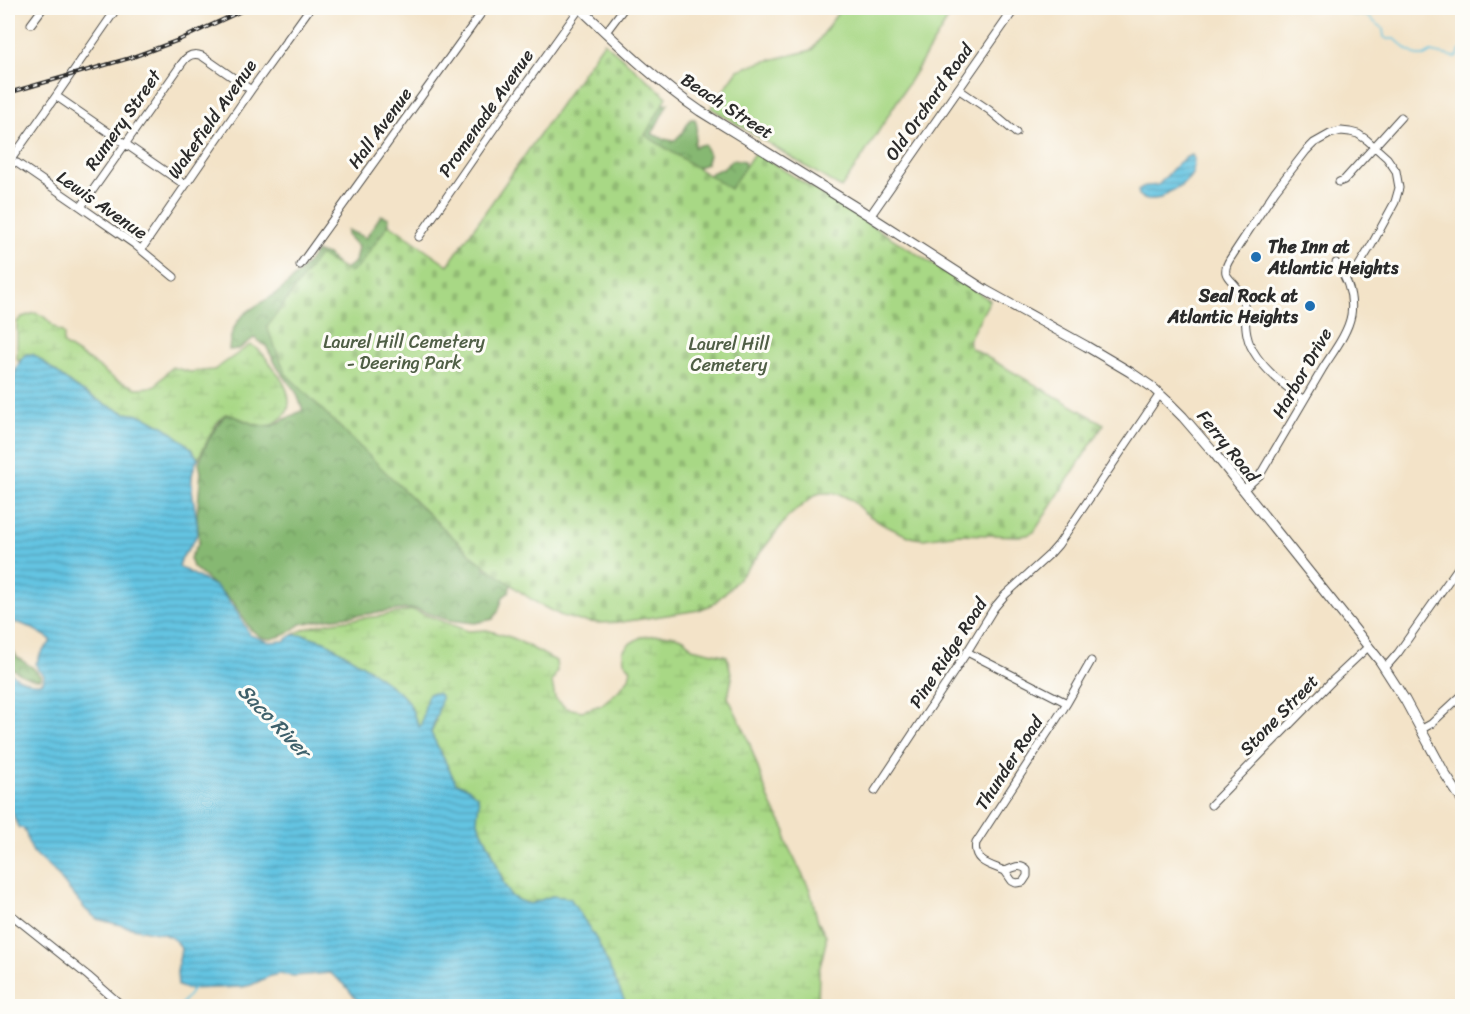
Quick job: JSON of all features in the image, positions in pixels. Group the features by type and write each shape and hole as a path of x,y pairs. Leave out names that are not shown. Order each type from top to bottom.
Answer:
{"main road":[{"name":"Beach Street","path":"580,8 649,72 684,100 870,216"},
{"name":"Ferry Road","path":"870,216 985,290 1130,372 1160,394 1183,417 1369,646 1422,729 1462,801"}],"street":[{"path":"32,24 43,8"},
{"path":"9,161 115,10 106,8"},
{"name":"Wakefield Avenue","path":"141,249 310,8"},
{"name":"Hall Avenue","path":"300,266 485,8"},
{"name":"Promenade Avenue","path":"419,237 580,8"},
{"path":"606,32 624,8"},
{"name":"Old Orchard Road","path":"870,216 1014,8"},
{"name":"Rumery Street","path":"81,207 182,62 189,56 193,54 202,56 251,90"},
{"path":"958,89 989,110 1016,133"},
{"path":"56,96 184,185"},
{"path":"1339,182 1344,180 1401,117"},
{"path":"1304,400 1279,381 1255,352 1247,335 1242,297 1226,275 1225,270 1275,191 1311,146 1336,132 1345,131 1354,133 1375,146 1395,168 1398,180 1395,202 1358,267 1345,277"},
{"name":"Lewis Avenue","path":"9,161 17,163 141,249 174,277"},
{"name":"Harbor Drive","path":"1243,490 1260,475 1349,321 1351,295 1345,277 1336,263"},
{"name":"Pine Ridge Road","path":"875,791 994,608 1058,544 1160,394"},
{"path":"1385,668 1462,562"},
{"name":"Stone Street","path":"1211,805 1369,646"},
{"path":"967,652 1066,703"},
{"name":"Thunder Road","path":"1005,871 978,858 974,852 976,843 1091,661"},
{"path":"1422,729 1431,724 1462,695"},
{"path":"8,912 119,1003"}],"green space":[{"path":"841,8 955,8 841,188 711,108 738,70 812,50"},
{"name":"Laurel Hill Cemetery","path":"604,42 667,97 645,135 730,189 755,152 990,300 968,341 971,348 1104,424 1034,532 1018,536 959,534 914,538 882,524 844,496 821,493 815,495 788,517 732,586 713,604 699,610 622,622 580,621 562,616 540,605 475,558 286,374 267,327 319,255 349,272 359,266 389,224 448,265"},
{"name":"Laurel Hill Cemetery - Deering Park","path":"668,103 652,134 674,141 683,132 690,119 695,119 697,126 694,147 704,144 709,155 706,164 685,173 702,183 711,173 723,168 734,159 744,161 746,174 482,555 485,569 501,570 515,567 509,592 503,597 493,619 475,623 448,620 416,609 407,609 301,624 287,634 271,639 261,637 250,629 233,602 193,567 190,558 199,542 197,516 201,472 199,463 210,438 225,415 256,425 272,426 303,410 296,392 278,368 266,346 254,338 239,349 229,350 234,327 240,319 246,312 286,286 316,252 328,255 342,271 355,262 358,247 347,235 347,230 366,238 381,215 389,218 388,238 328,345 636,145 657,107"},
{"path":"35,313 43,316 62,332 63,343 66,346 116,380 137,388 154,387 172,367 190,372 214,370 250,345 258,349 284,384 289,401 287,412 274,424 265,426 225,414 216,424 198,459 192,449 165,428 140,415 125,413 105,404 75,387 33,354 26,354 19,361 17,359 17,322 22,317"},
{"path":"413,610 468,631 487,630 513,638 556,661 557,671 552,682 555,698 566,708 582,711 601,705 629,678 631,669 624,661 623,651 629,644 641,637 672,635 684,639 692,648 727,656 732,678 728,697 747,736 768,797 786,832 786,842 810,890 818,922 826,935 819,971 818,1006 627,1006 552,896 531,904 511,896 479,825 468,788 456,783 431,733 436,721 421,725 419,728 409,703 369,669 324,641 304,635 293,635 323,624"},
{"path":"8,643 17,657 33,668 41,677 40,679 27,677 8,666"}],"water":[{"path":"1192,155 1193,174 1180,187 1161,198 1148,200 1139,195 1140,188 1158,185 1178,164"},
{"name":"Saco River","path":"26,354 33,354 75,387 105,404 125,413 140,415 166,428 192,449 198,459 192,479 197,532 179,567 217,587 234,607 250,635 269,642 284,641 293,635 304,635 324,641 369,669 401,694 409,703 419,727 427,697 430,693 437,693 441,696 431,733 456,783 468,788 478,797 479,825 511,896 530,904 552,896 570,898 597,940 627,1006 368,1006 356,999 344,984 330,973 294,976 279,974 242,987 187,989 178,986 177,972 181,949 177,942 163,934 97,919 86,910 54,871 33,852 26,833 23,828 19,828 8,806 8,671 29,682 43,682 44,675 38,670 36,664 41,653 50,643 50,639 36,631 22,624 8,621 8,404 17,366"}],"waterway":[{"path":"1341,8 1349,14 1367,16 1383,29 1384,37 1395,39 1417,56 1424,56 1431,52 1455,57 1462,49"},
{"path":"180,1006 194,988"}],"railway":[{"path":"8,93 130,58 179,40 248,8"}],"place":[{"name":"The Inn at Atlantic Heights","path":"1256,257"},
{"name":"Seal Rock at Atlantic Heights","path":"1310,306"}]}
